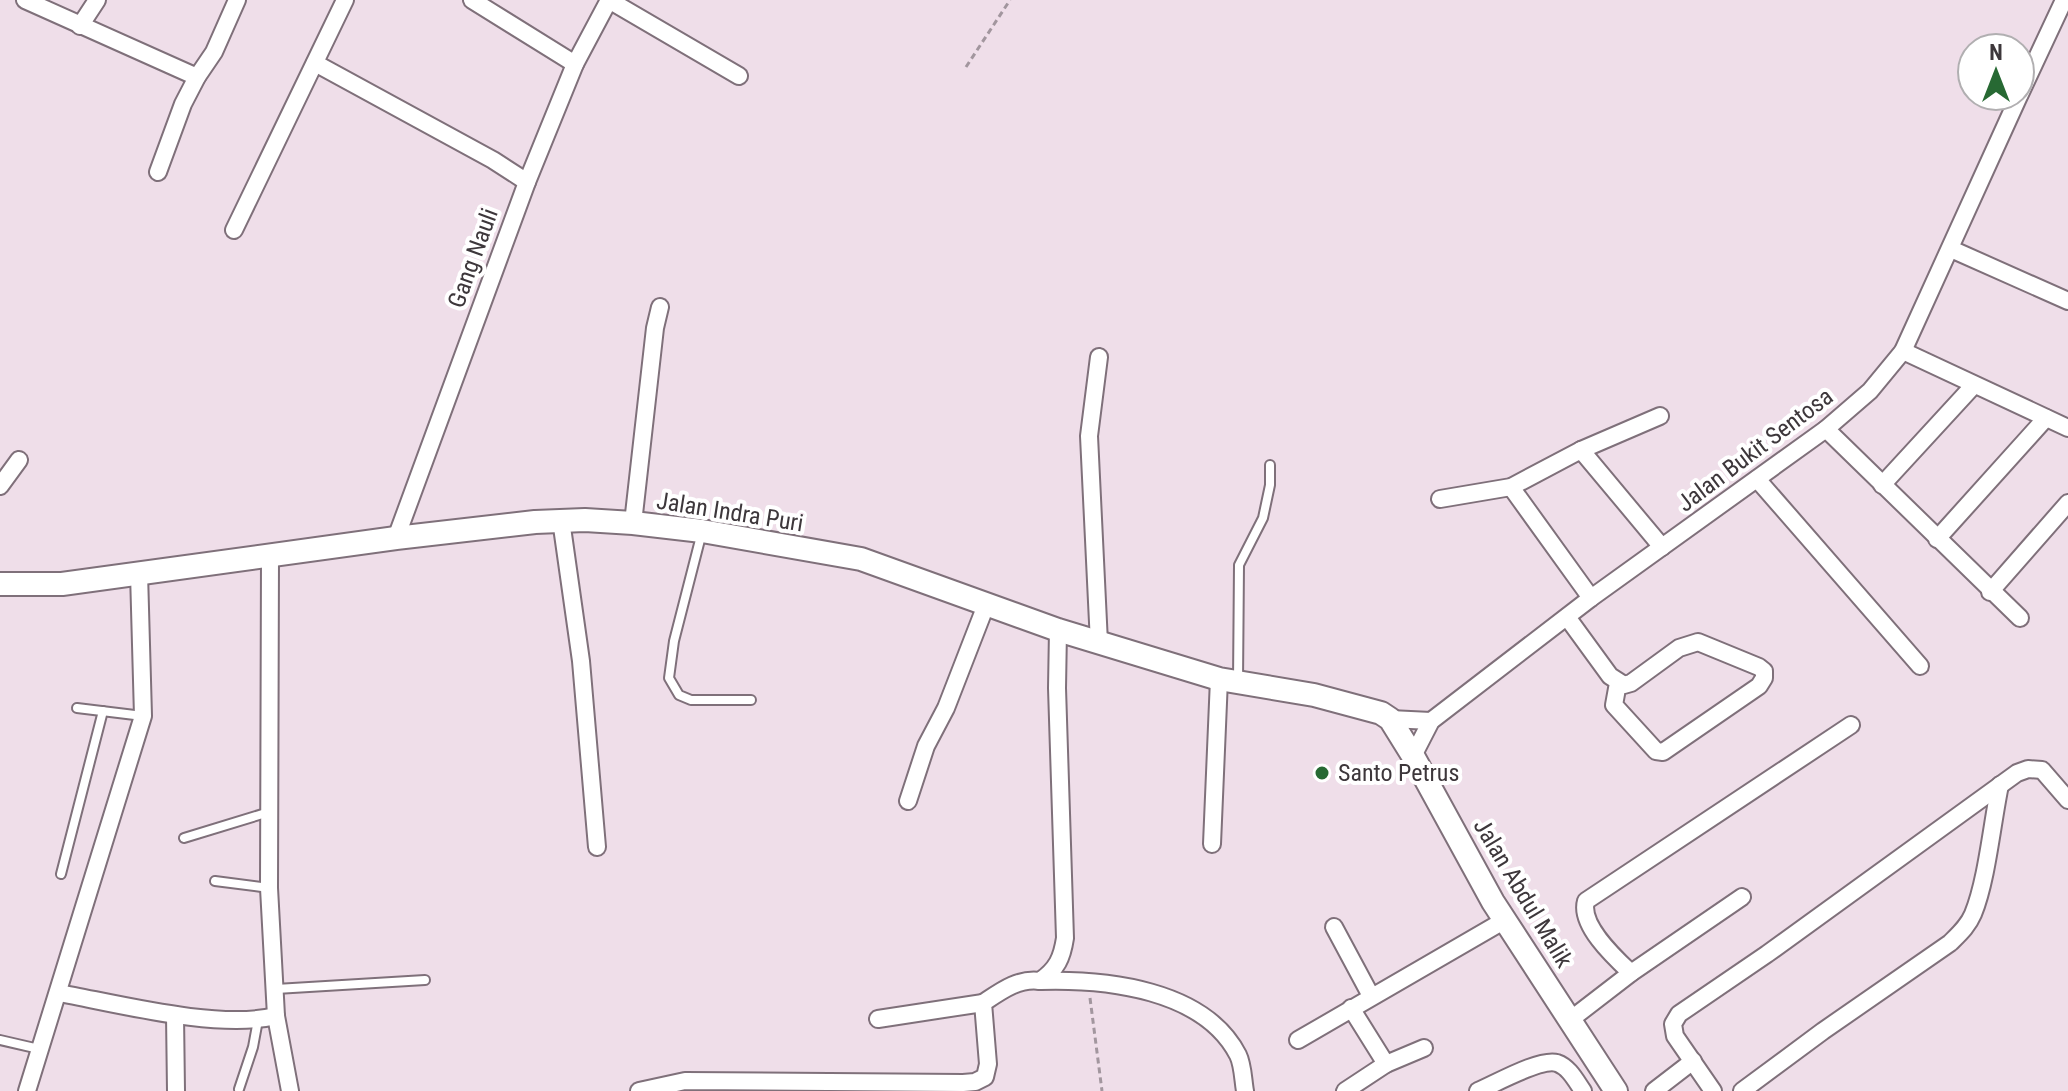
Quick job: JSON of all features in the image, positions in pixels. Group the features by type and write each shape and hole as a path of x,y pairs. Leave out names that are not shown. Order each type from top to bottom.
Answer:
{"street":[{"path":"25,0 197,77"},
{"path":"80,26 97,0"},
{"path":"158,172 183,104 214,52 237,0"},
{"path":"234,230 345,0"},
{"path":"472,0 575,64"},
{"path":"609,0 739,76"},
{"name":"Gang Nauli","path":"396,538 527,182 575,64 609,0"},
{"name":"Jalan Bukit Sentosa","path":"2036,60 2064,0"},
{"path":"315,63 493,160 527,182"},
{"name":"Jalan Bukit Sentosa","path":"1413,756 1431,721 1591,598 1826,429 1878,384 1903,351 2012,112"},
{"path":"1951,249 2068,301"},
{"path":"633,523 660,307"},
{"path":"1903,351 2068,428"},
{"path":"1099,357 1089,436 1099,643"},
{"path":"1882,485 1974,385"},
{"path":"1440,499 1511,487 1581,450 1660,416"},
{"path":"1937,539 2046,418"},
{"path":"1826,429 2020,618"},
{"path":"1581,450 1662,547"},
{"path":"0,486 19,460"},
{"path":"1757,479 1920,666"},
{"path":"1511,487 1591,598"},
{"path":"1990,592 2068,503"},
{"path":"561,520 581,661 597,847"},
{"name":"Jalan Indra Puri","path":"0,584 62,584 396,538 561,520 633,523 702,531 861,559 1058,630 1228,680 1314,695 1381,713 1390,719 1431,721"},
{"path":"270,556 269,888 276,1016 290,1091"},
{"path":"27,1091 143,716 139,573"},
{"path":"908,801 926,746 946,708 986,605"},
{"path":"1567,617 1610,676 1624,685 1679,648 1698,642 1764,671 1759,686 1663,752 1656,751 1614,705 1618,683"},
{"path":"1040,981 1055,971 1065,938 1058,630"},
{"path":"1212,844 1228,680"},
{"name":"Jalan Abdul Malik","path":"1390,719 1505,920 1616,1091"},
{"path":"1631,973 1609,953 1588,921 1584,908 1586,901 1851,725"},
{"path":"1713,1091 1675,1036 1673,1024 1679,1014 2017,773 2028,769 2042,770 2068,800"},
{"path":"1742,1091 1950,943 1966,928 1979,889 2000,785"},
{"path":"1570,1020 1631,973 1742,897"},
{"path":"1298,1040 1505,920"},
{"path":"1334,927 1371,996"},
{"path":"878,1019 983,1003 1005,988 1030,980 1087,982 1144,992 1192,1009 1216,1026 1239,1058 1245,1091"},
{"path":"59,993 175,1015 258,1020 276,1016"},
{"path":"639,1091 685,1081 844,1087 975,1082 985,1077 988,1064 983,1003"},
{"path":"1351,1008 1386,1064"},
{"path":"175,1015 176,1091"},
{"path":"1345,1091 1386,1064 1424,1048"},
{"path":"1654,1091 1693,1061"},
{"path":"1478,1091 1540,1063 1555,1062 1567,1069 1583,1091"}],"lane":[{"path":"1228,680 1239,565 1263,518 1270,485 1270,465"},
{"path":"702,531 674,641 669,678 679,695 691,700 751,700"},
{"path":"77,708 143,716"},
{"path":"61,874 103,711"},
{"path":"184,838 270,812"},
{"path":"215,881 269,888"},
{"path":"276,989 425,980"},
{"path":"239,1089 258,1020"},
{"path":"0,1040 39,1049"}],"path":[{"path":"966,67 1010,0"},
{"path":"1087,982 1102,1091"}],"place":[{"name":"Santo Petrus","path":"1322,773"}]}
